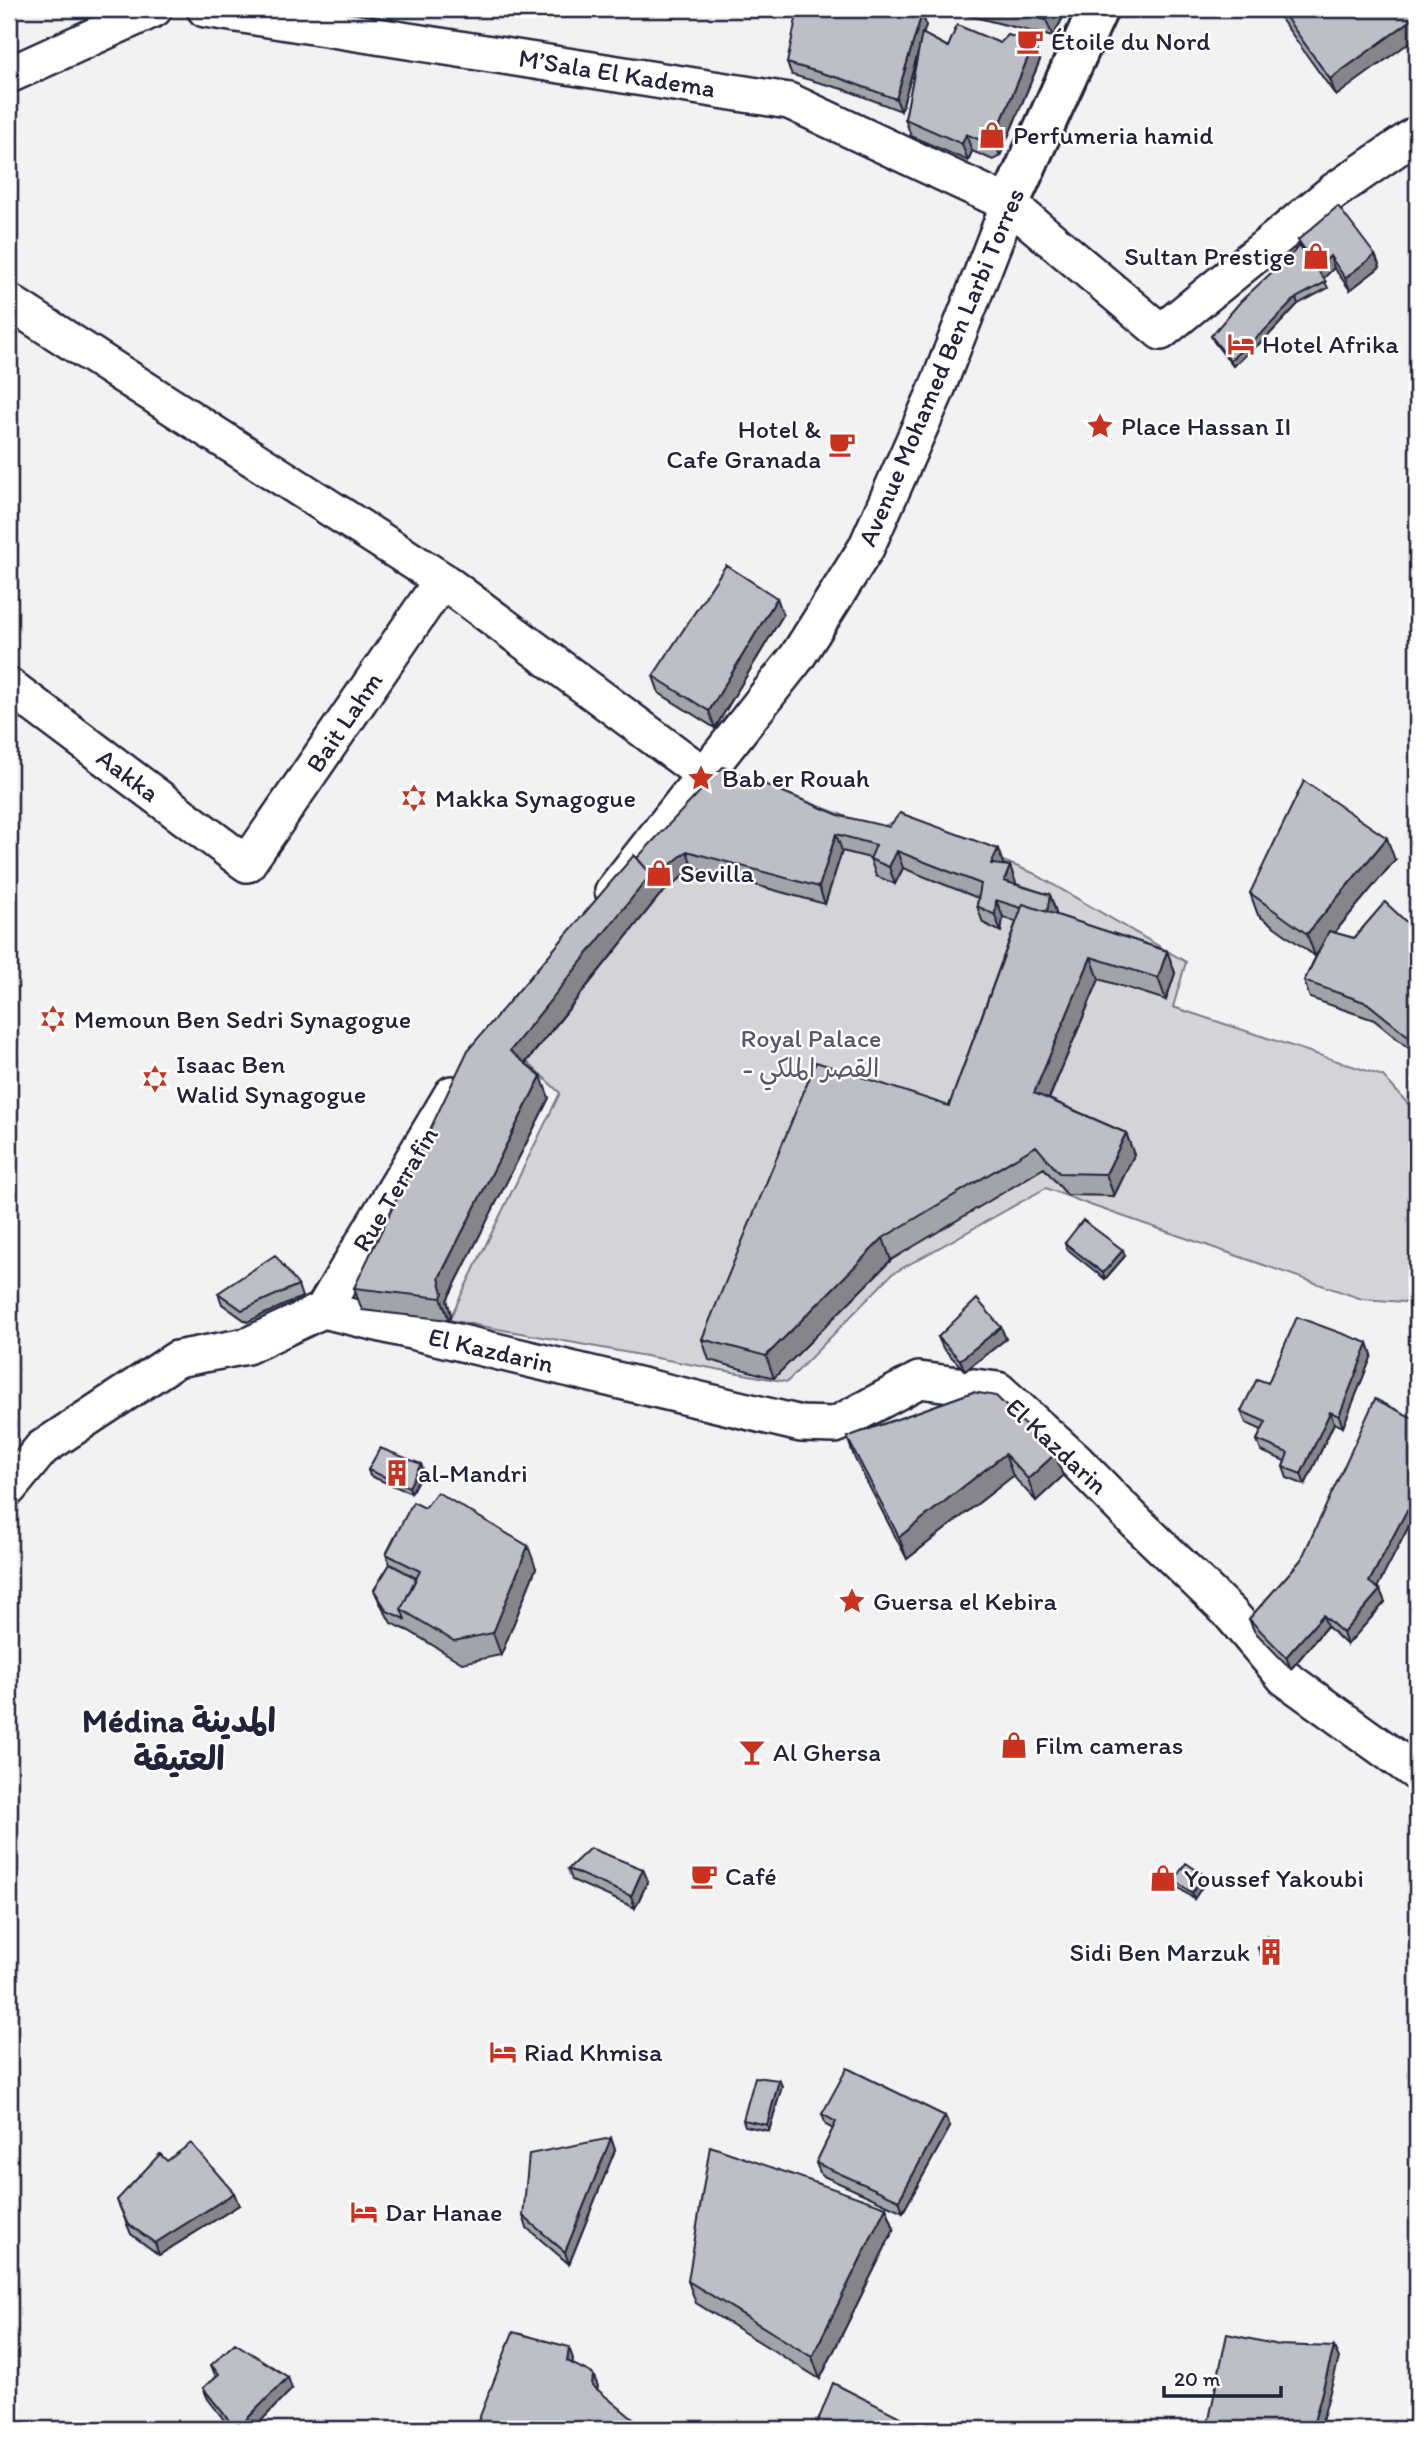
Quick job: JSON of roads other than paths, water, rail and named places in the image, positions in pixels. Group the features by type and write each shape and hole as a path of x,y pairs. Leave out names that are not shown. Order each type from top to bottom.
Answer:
{"street":[{"path":"9,75 154,9"},
{"name":"M’Sala El Kadema","path":"205,9 789,101 1009,204 1161,332 1333,192 1417,134"},
{"name":"Avenue Mohamed Ben Larbi Torres","path":"703,774 797,657 866,548 936,391 1009,204 1098,9"},
{"path":"9,302 442,580 703,774 593,917"},
{"name":"Bait Lahm","path":"247,864 442,580"},
{"name":"Aakka","path":"9,686 247,864"},
{"name":"Rue Terrafin","path":"323,1310 472,1064"},
{"path":"9,1488 42,1448 177,1359 247,1346 323,1310"},
{"name":"El Kazdarin","path":"323,1310 800,1424 835,1425 919,1380 998,1390 1076,1461 1234,1617 1285,1678 1417,1773"}],"place":[{"name":"Étoile du Nord","path":"1030,41"},
{"name":"Perfumeria hamid","path":"992,135"},
{"name":"Sultan Prestige","path":"1316,256"},
{"name":"Hotel Afrika","path":"1241,344"},
{"name":"Place Hassan II","path":"1100,426"},
{"name":"Hotel & Cafe Granada","path":"842,444"},
{"name":"Bab er Rouah","path":"701,778"},
{"name":"Makka Synagogue","path":"414,798"},
{"name":"Sevilla","path":"659,873"},
{"name":"Memoun Ben Sedri Synagogue","path":"53,1019"},
{"name":"Isaac Ben Walid Synagogue","path":"155,1079"},
{"name":"al-Mandri","path":"397,1473"},
{"name":"Guersa el Kebira","path":"852,1601"},
{"name":"Film cameras","path":"1014,1745"},
{"name":"Al Ghersa","path":"752,1752"},
{"name":"Café","path":"704,1876"},
{"name":"Youssef Yakoubi","path":"1163,1878"},
{"name":"Sidi Ben Marzuk","path":"1271,1952"},
{"name":"Riad Khmisa","path":"503,2052"},
{"name":"Dar Hanae","path":"364,2212"}],"district":[{"name":"Médina المدينة العتيقة","path":"179,1739"}],"park label":[{"name":"Royal Palace - القصر الملكي","path":"811,1053"}]}
